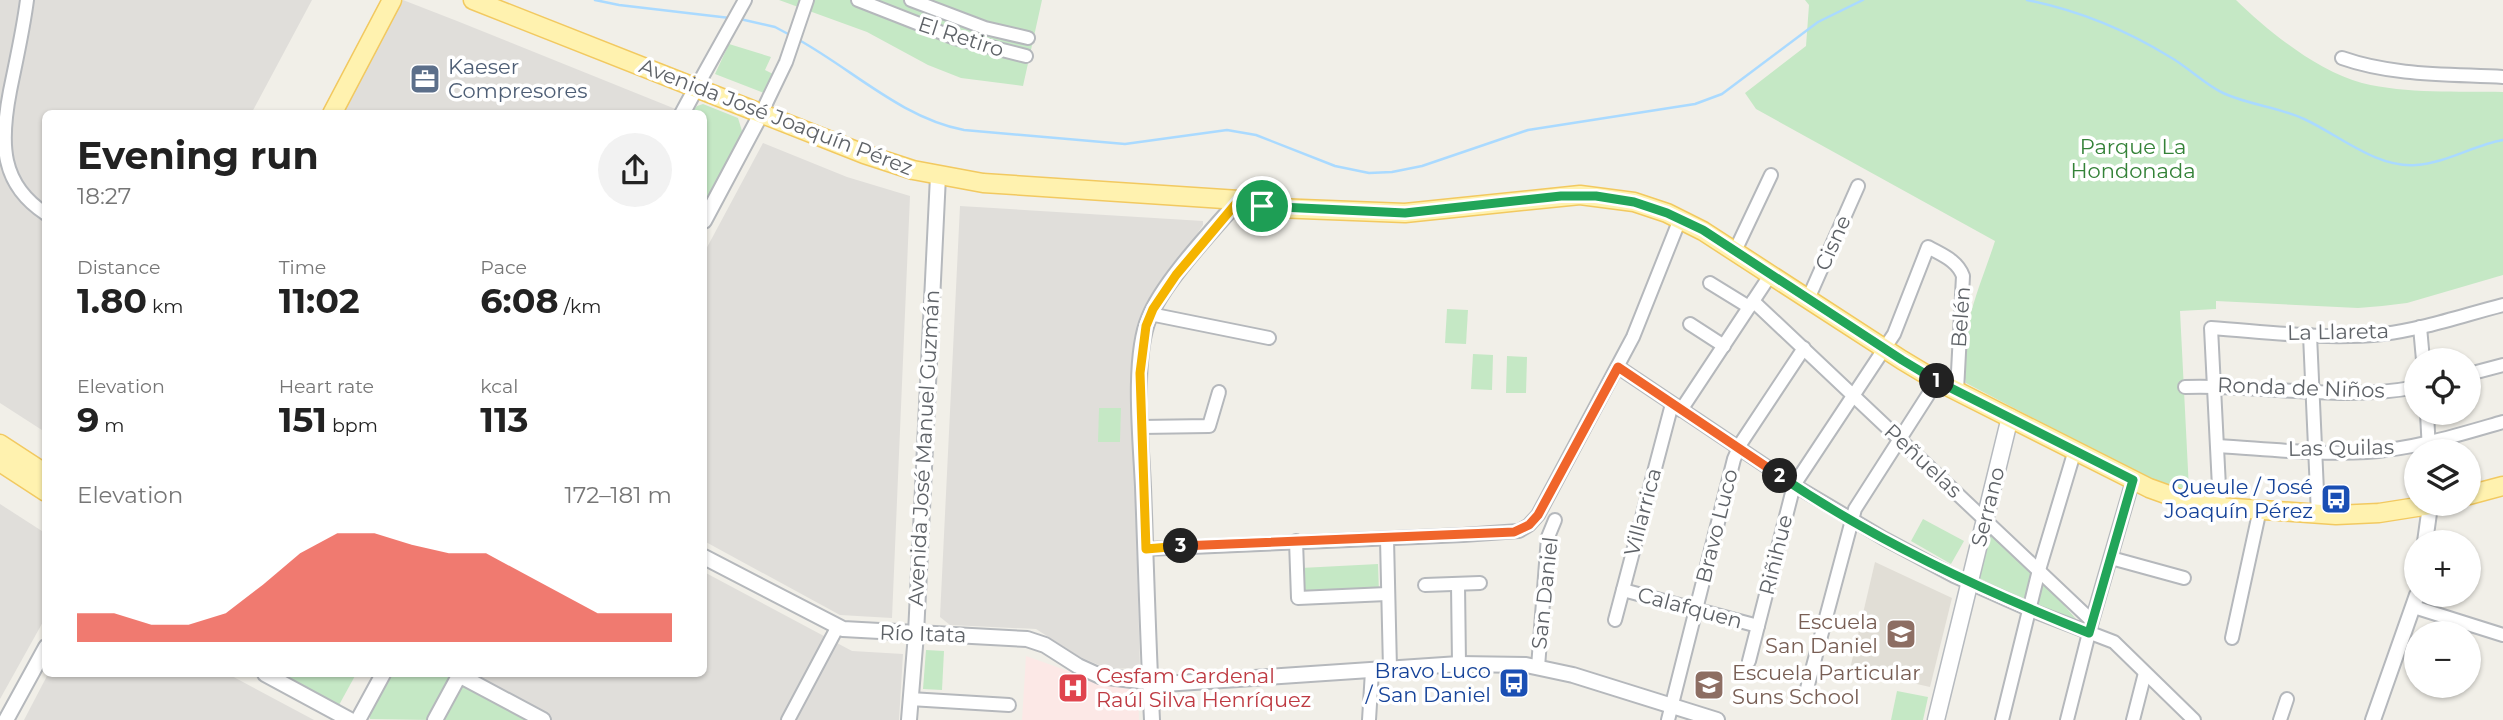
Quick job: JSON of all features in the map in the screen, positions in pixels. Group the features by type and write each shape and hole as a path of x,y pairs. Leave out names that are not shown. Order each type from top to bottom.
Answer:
{"main road":[{"path":"334,110 392,0"},
{"name":"Avenida José Joaquín Pérez","path":"473,0 881,160 937,176 983,183 1239,200 1276,208 1405,213 1580,195 1634,202 1680,219 1735,251 1937,381 2133,480 2175,498 2220,507 2318,514 2364,514 2404,509"},
{"name":"Serrano","path":"1936,720 2010,416"},
{"path":"0,443 42,471"},
{"path":"0,462 42,489"},
{"path":"2481,492 2503,486"}],"street":[{"path":"27,0 0,149 6,174 15,189 42,212"},
{"path":"684,110 745,0"},
{"name":"El Retiro","path":"858,0 955,38 1026,56"},
{"name":"El Retiro","path":"911,0 962,20 1028,38"},
{"path":"707,215 786,62 806,4"},
{"path":"1001,51 1008,45 1007,34"},
{"path":"2342,58 2367,67 2399,71 2503,77"},
{"path":"1735,251 1771,175"},
{"name":"Avenida José Manuel Guzmán","path":"909,720 916,634 937,176"},
{"name":"Cisne","path":"1808,299 1858,186"},
{"path":"1152,720 1141,427 1141,357 1144,332 1150,314 1176,275 1239,200"},
{"path":"1146,549 1514,532 1529,525 1538,515 1560,476 1618,367 1640,320 1680,219"},
{"name":"Belén","path":"1885,349 1895,334 1928,247 1960,267 1963,276 1957,391"},
{"name":"Villarrica","path":"1615,620 1676,407 1724,346 1771,274"},
{"name":"Peñuelas","path":"1710,283 1751,304 1804,348 2039,570 2091,627"},
{"name":"La Llareta","path":"2215,386 2211,328 2310,335 2384,334 2503,305"},
{"path":"1150,314 1269,338"},
{"path":"1690,324 1724,346"},
{"path":"2420,327 2422,348"},
{"path":"2310,335 2318,514"},
{"name":"Bravo Luco","path":"1670,713 1732,464 1739,448 1804,348"},
{"name":"Riñihue","path":"1749,661 1794,485 1885,349"},
{"path":"2481,371 2503,365"},
{"path":"1618,367 1851,521 1969,583 2028,609 2091,627 2114,642 2194,720"},
{"path":"1805,696 1857,505 1937,381"},
{"path":"2215,386 2220,507"},
{"name":"Ronda de Niños","path":"2185,387 2215,386 2313,393 2383,392 2404,389"},
{"path":"1141,427 1209,426 1219,392"},
{"name":"Las Quilas","path":"2453,439 2503,422"},
{"name":"Las Quilas","path":"2218,446 2316,452 2404,449"},
{"path":"2001,720 2028,609 2075,450"},
{"path":"2067,720 2133,480"},
{"path":"2232,638 2260,509"},
{"name":"San Daniel","path":"1538,667 1548,537 1555,520"},
{"path":"1387,538 1390,669"},
{"path":"1296,541 1298,598 1387,594"},
{"path":"2111,558 2184,578"},
{"name":"Río Itata","path":"707,559 837,628 848,631 1027,639 1045,645 1100,676 1150,683 1191,684 1501,663 1538,667 1595,681 1670,713 1717,720"},
{"path":"1458,583 1459,664"},
{"path":"1425,585 1480,583"},
{"name":"Calafquen","path":"1623,590 1758,626"},
{"path":"2373,720 2414,607"},
{"path":"2431,607 2503,635"},
{"path":"788,720 837,628"},
{"path":"6,720 42,654"},
{"path":"1369,720 1372,671"},
{"path":"2133,720 2145,673"},
{"path":"271,677 350,720"},
{"path":"358,720 381,677"},
{"path":"435,720 456,677"},
{"path":"464,677 543,720"},
{"path":"910,699 1009,705"},
{"path":"2280,720 2287,699"}],"shaded area":[{"path":"0,0 312,0 253,110 42,110 42,430 0,403"},
{"path":"403,0 678,110 344,110"},
{"path":"763,143 847,177 910,196 892,618 840,615 707,543 707,247"},
{"path":"960,206 1203,221 1203,225 1140,319 1134,364 1134,453 1140,668 1108,669 1080,657 1036,629 950,625 940,617"},
{"path":"0,504 42,531 42,624 0,699"},
{"name":"Escuela San Daniel","path":"1875,562 1952,598 1930,687 1850,669"},
{"path":"707,574 852,651 903,654 899,720 451,720 474,677 707,677"},
{"name":"Cesfam Cardenal Raúl Silva Henríquez","path":"1026,656 1105,684 1138,691 1139,720 1022,720"},
{"path":"46,677 234,677 314,720 24,720"}],"green space":[{"path":"779,0 1042,0 1023,86 961,78 928,65 867,32"},
{"name":"Parque La Hondonada","path":"1805,0 2236,0 2263,25 2311,60 2362,83 2397,89 2503,92 2503,275 2407,303 2382,306 2358,308 2216,301 2216,309 2180,311 2189,490 2161,485 1966,383 1964,347 1967,329 1995,241 1756,109 1745,93 1806,46 1809,5"},
{"path":"729,44 771,57 765,70 773,74 764,93 715,74"},
{"path":"703,104 738,118 742,131 740,141 707,204 707,110 694,110"},
{"path":"1447,309 1468,310 1466,344 1445,343"},
{"path":"1473,354 1493,355 1492,390 1471,389"},
{"path":"1507,356 1527,357 1526,393 1506,393"},
{"path":"1099,408 1121,408 1120,442 1098,442"},
{"path":"1923,519 1964,541 1951,564 1911,541"},
{"path":"1988,529 2034,572 2026,601 1977,577"},
{"path":"1378,564 1379,592 1301,595 1301,568"},
{"path":"2041,579 2083,627 2033,605"},
{"path":"926,650 944,651 942,690 923,689"},
{"path":"288,677 354,677 339,705"},
{"path":"387,677 448,677 449,682 431,720 370,719 369,714"},
{"path":"462,685 528,720 443,720"},
{"path":"1897,691 1928,697 1923,720 1891,720"}],"waterway":[{"path":"595,0 730,18"},
{"path":"799,40 899,104 941,124 964,130 1125,144 1227,130 1256,135 1335,166 1369,173 1422,166 1528,130 1695,104 1722,94 1818,22 1863,0"},
{"path":"2027,0 2083,15 2119,30 2170,57 2223,93 2304,119 2358,149 2387,161 2401,165 2427,164 2503,140"},
{"path":"740,19 775,27 790,35"}],"place":[{"name":"Kaeser Compresores","path":"425,79"},
{"name":"Queule / José Joaquín Pérez","path":"2336,499"},
{"name":"Escuela San Daniel","path":"1901,634"},
{"name":"Bravo Luco / San Daniel","path":"1514,683"},
{"name":"Escuela Particular Suns School","path":"1709,685"},
{"name":"Cesfam Cardenal Raúl Silva Henríquez","path":"1073,688"}],"route":[{"path":"1580,195 1634,202 1667,213 1703,230 1919,371 2133,480 2089,633 1954,576 1851,521 1618,367 1538,515 1519,531 1146,549 1140,373 1143,338 1148,320 1156,303 1176,275 1239,200 1262,206 1405,213 1580,195"}]}
